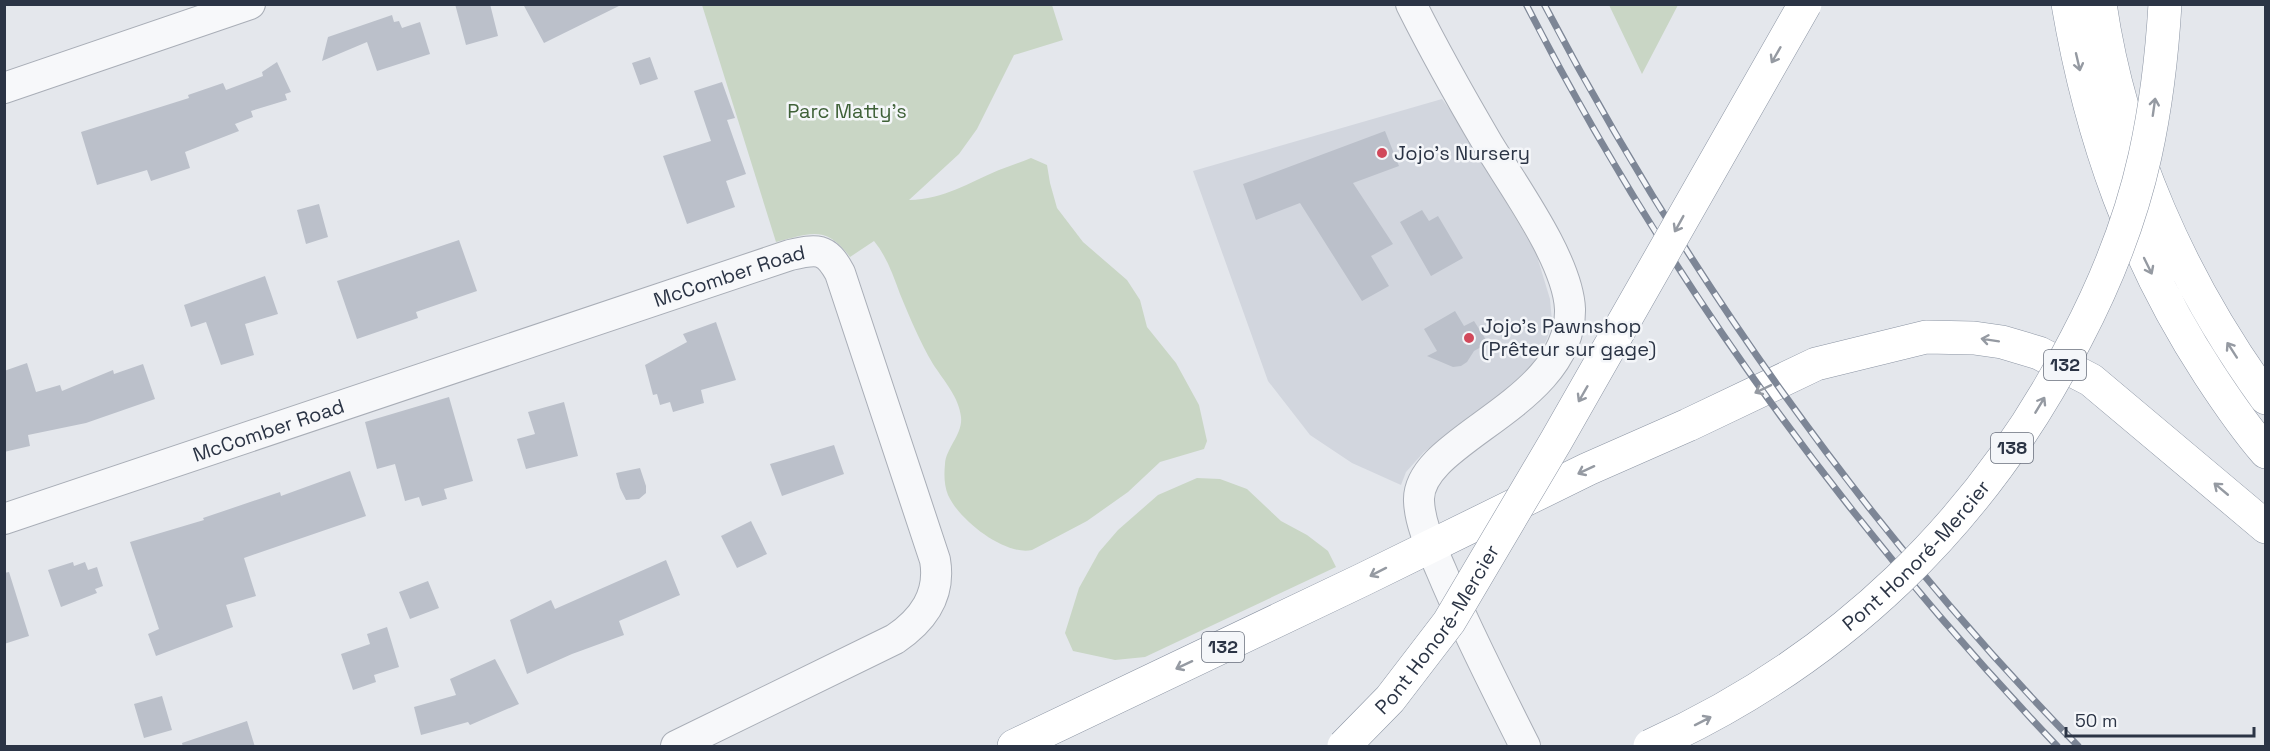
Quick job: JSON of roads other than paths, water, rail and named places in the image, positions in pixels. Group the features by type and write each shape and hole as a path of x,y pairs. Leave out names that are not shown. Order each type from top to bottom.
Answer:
{"highway":[{"name":"Pont Honoré-Mercier","path":"1344,747 1390,699 1449,622 1556,441 1805,4"},
{"path":"2068,4 2075,48 2098,141 2134,237 2184,336 2219,390 2265,452"},
{"path":"2100,4 2127,121 2158,212 2213,320 2265,398"},
{"name":"Pont Honoré-Mercier","path":"1650,747 1744,698 1785,671 1860,614 1938,540 2003,462 2067,357 2100,290 2119,241 2145,158 2154,103 2165,4"},
{"name":"132","path":"1014,747 1588,469 1688,425 1816,364 1903,342 1943,336 2002,342 2039,353 2091,380 2265,527"}],"street":[{"path":"4,87 250,4"},
{"path":"1412,4 1457,90 1557,261 1564,278 1570,311 1563,344 1531,390 1442,459 1426,476 1419,493 1419,503 1430,545 1454,602 1525,747"},
{"name":"McComber Road","path":"4,519 790,255 821,252 830,256 840,273 935,560 937,571 933,596 926,612 895,639 676,747"}],"railway":[{"path":"1526,4 1580,105 1638,204 1700,300 1765,394 1833,486 1905,575 2057,746"},
{"path":"1544,4 1657,204 1784,395 1853,487 1925,576 2000,663 2078,746"}],"place":[{"name":"Jojo's Nursery","path":"1382,153"},
{"name":"Jojo's Pawnshop (Prêteur sur gage)","path":"1469,338"}],"park label":[{"name":"Parc Matty's","path":"847,111"}]}
